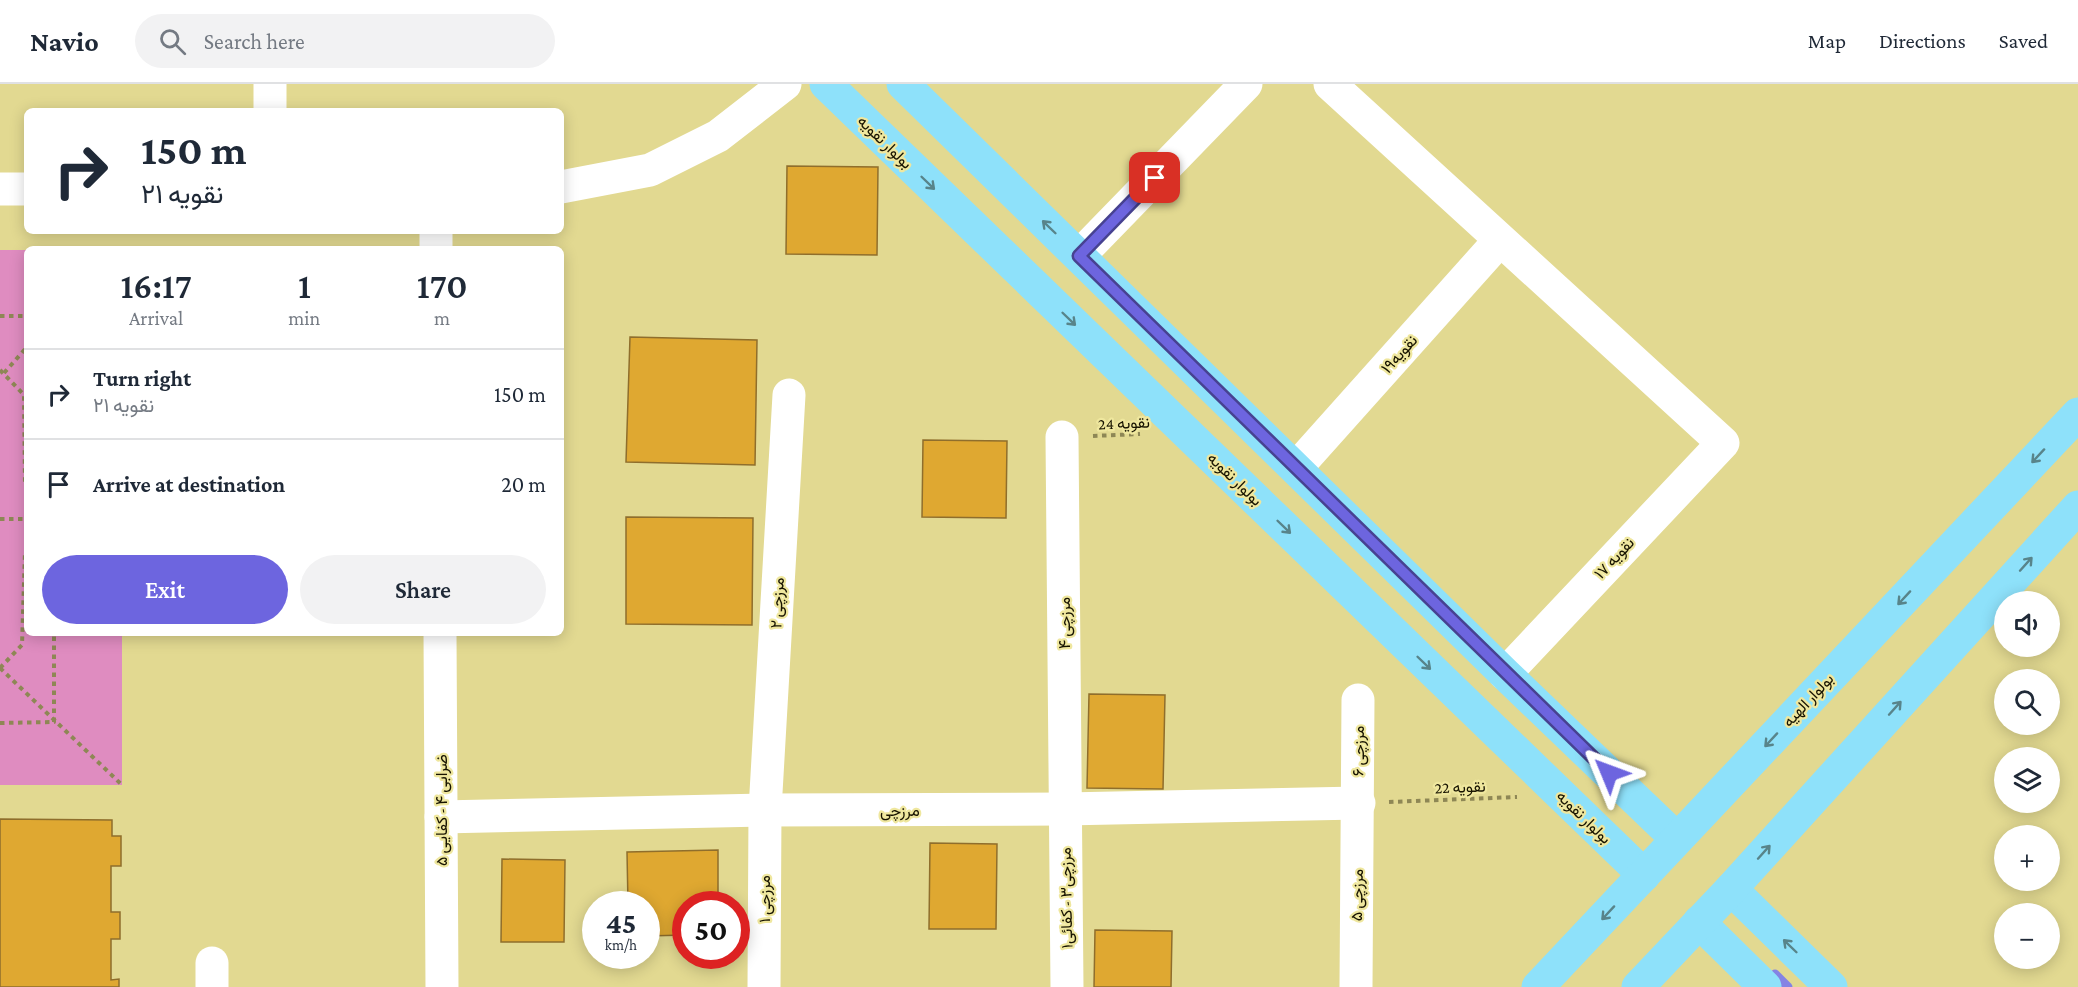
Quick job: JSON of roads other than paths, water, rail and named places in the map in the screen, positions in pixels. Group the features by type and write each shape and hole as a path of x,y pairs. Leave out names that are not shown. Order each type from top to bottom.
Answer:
{"main road":[{"name":"بولوار نقویه","path":"826,84 1644,875"},
{"path":"903,84 1297,467 1505,674 1677,839"},
{"name":"بولوار الهیه","path":"1538,987 2078,414"},
{"path":"1638,987 1731,889 2078,507"},
{"path":"1731,889 1831,987"},
{"path":"1699,922 1765,987"}],"street":[{"path":"270,84 270,108"},
{"path":"564,187 650,170 718,136 786,84"},
{"path":"1079,256 1246,84"},
{"path":"1330,84 1500,240"},
{"path":"0,189 24,189"},
{"name":"نقویه ۱۷","path":"1500,240 1723,443 1505,674"},
{"name":"نقویه۱۹","path":"1297,467 1500,240"},
{"name":"مرزچی ۲","path":"765,810 789,395"},
{"name":"مرزچی ۴","path":"1062,437 1065,809"},
{"name":"ضرابی ۴ - کفایی ۵","path":"440,636 442,987"},
{"name":"مرزچی ۶","path":"1358,700 1359,803"},
{"name":"مرزچی","path":"441,817 765,810 1065,809 1359,803"},
{"name":"مرزچی ۵","path":"1356,987 1359,803"},
{"name":"مرزچی۳ - کفائی۱","path":"1065,809 1068,987"},
{"name":"مرزچی ۱","path":"764,987 765,810"}],"waterway":[{"path":"1775,974 1788,987"}]}
